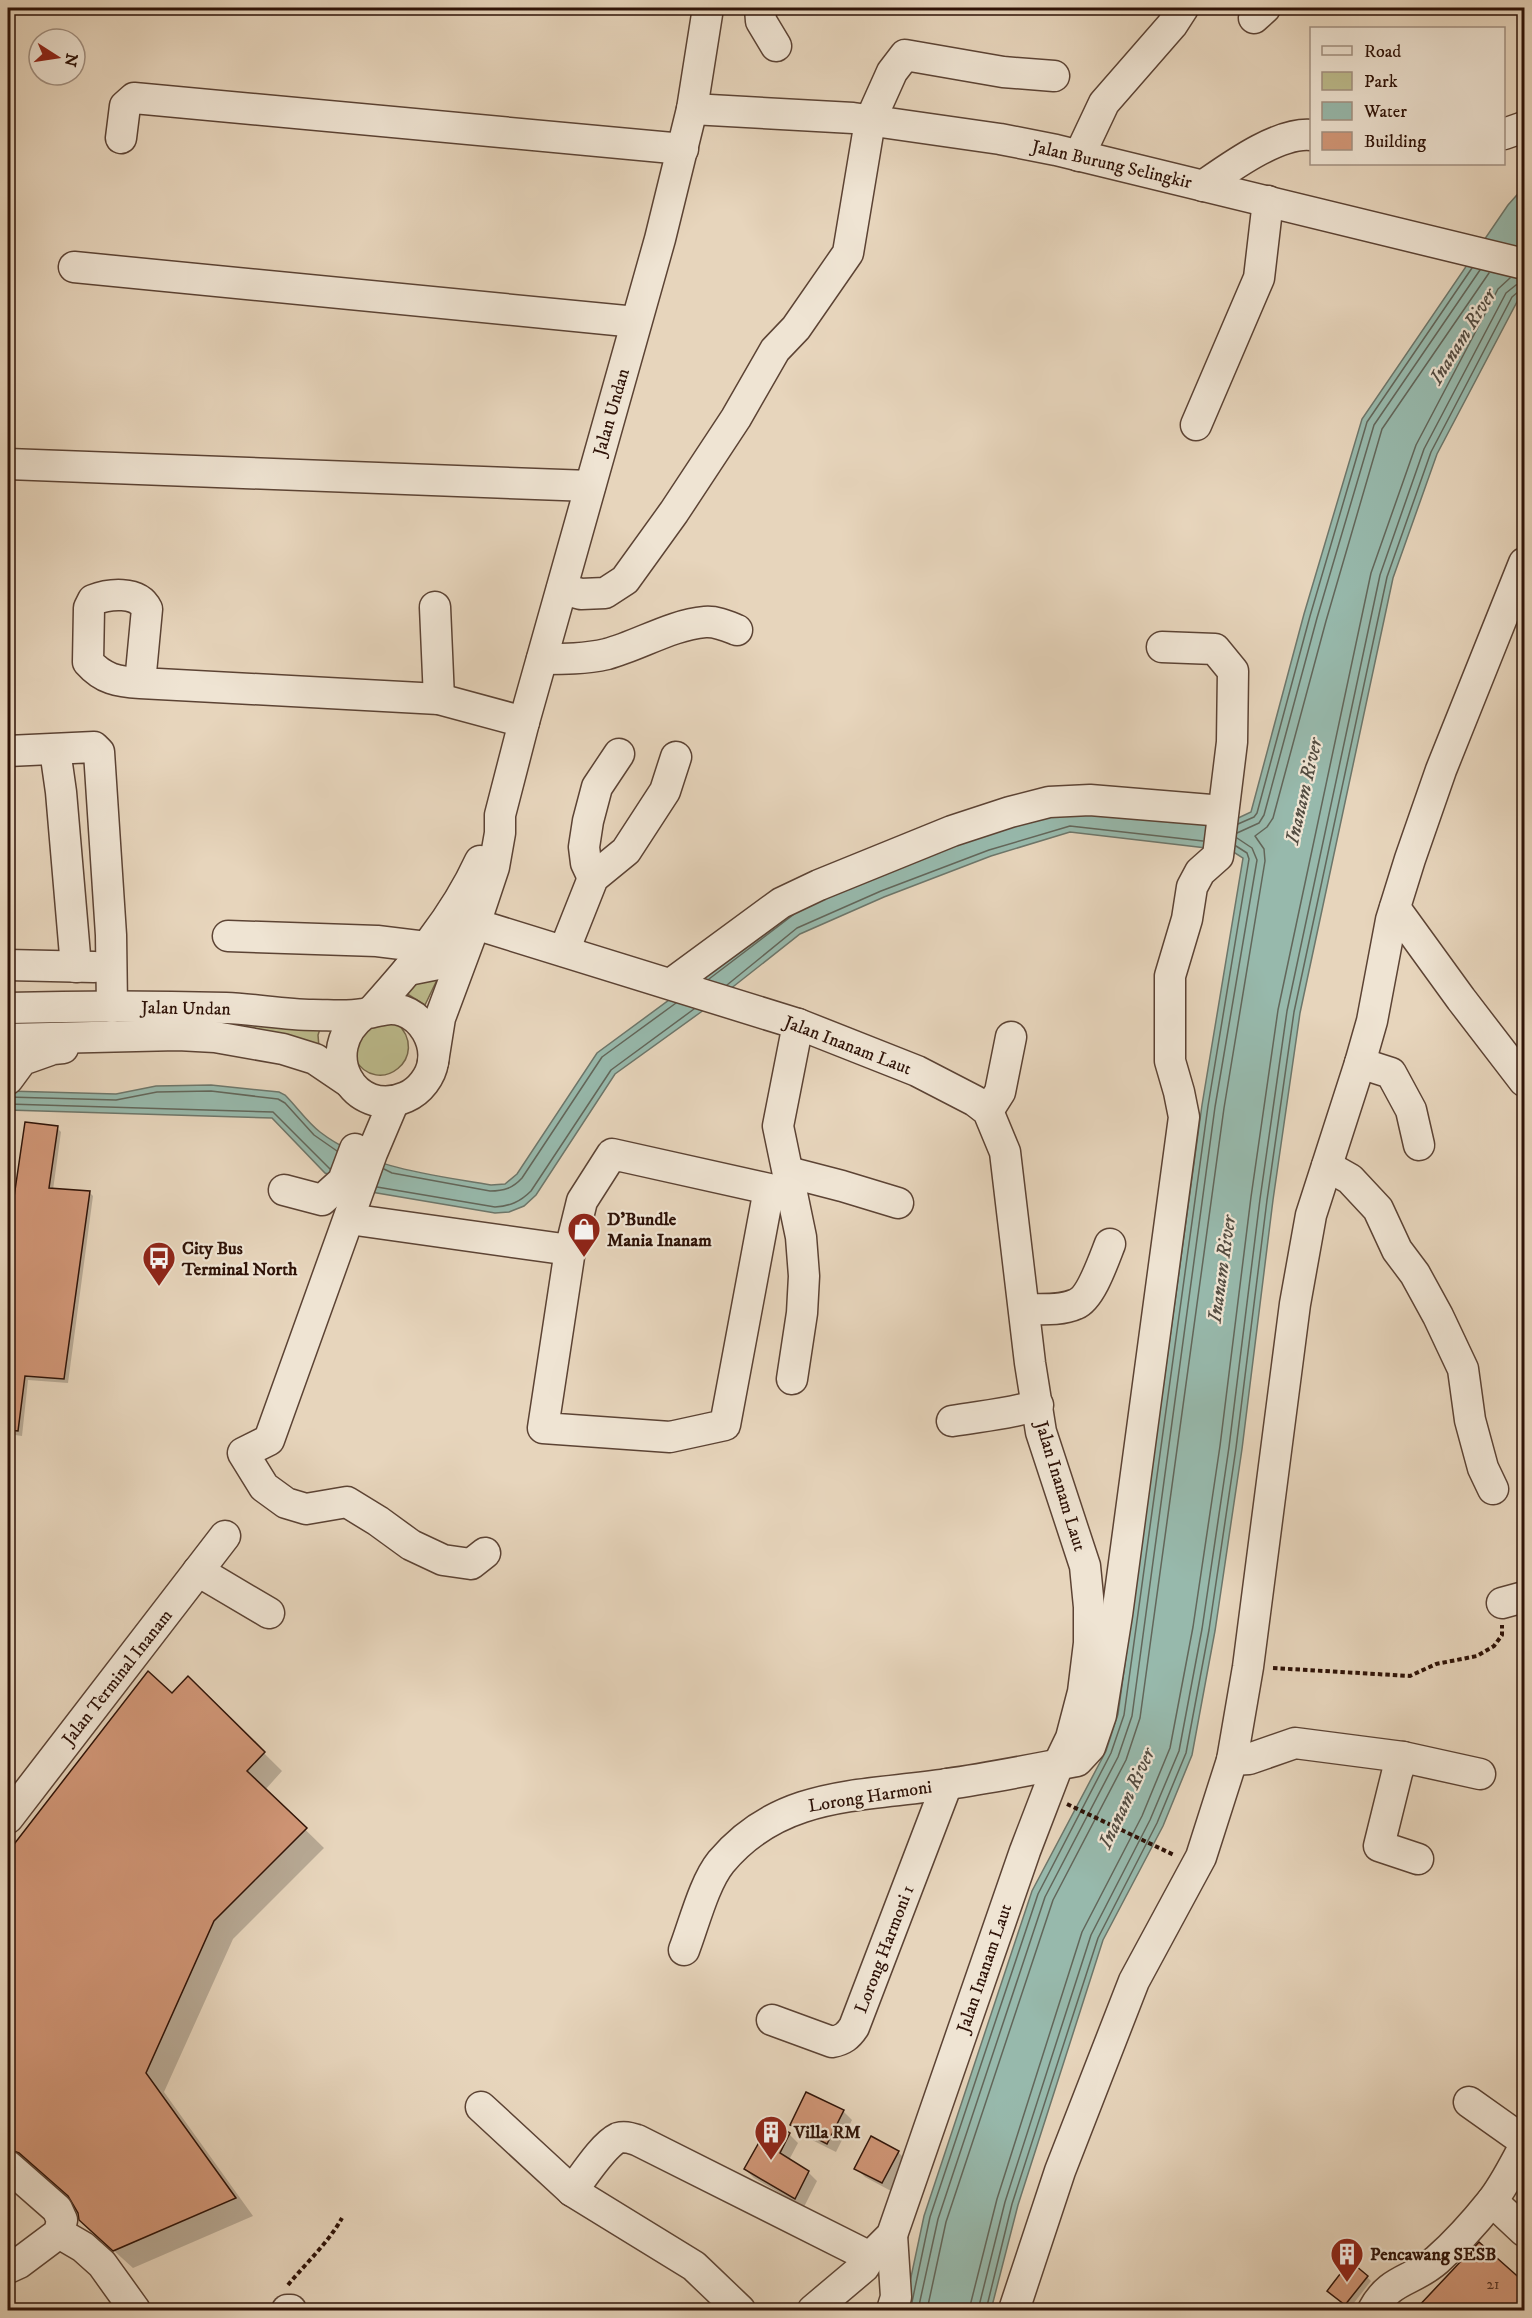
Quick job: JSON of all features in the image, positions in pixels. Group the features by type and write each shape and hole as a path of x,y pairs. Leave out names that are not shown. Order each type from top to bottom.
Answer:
{"street":[{"name":"Jalan Undan","path":"8,1039 165,1035 214,1037 283,1049 315,1059 370,1093 408,1096 429,1076 440,1018 494,867 500,833 500,814 524,722 683,149 692,110 708,8"},
{"path":"760,8 761,21 776,46"},
{"path":"1079,156 1104,103 1172,25 1183,8"},
{"path":"562,589 581,594 605,593 625,580 674,512 730,427 775,350 796,328 848,253 870,121 892,72 905,55 1003,72 1054,76"},
{"path":"121,138 125,106 134,98 683,149"},
{"name":"Jalan Burung Selingkir","path":"692,110 870,121 1000,139 1268,201 1524,264"},
{"path":"1505,133 1524,127"},
{"path":"1203,186 1258,149 1283,140 1310,135"},
{"path":"1196,425 1259,278 1268,201"},
{"path":"74,267 636,322"},
{"path":"8,464 590,486"},
{"path":"1014,2310 1060,2171 1134,1982 1201,1857 1232,1760 1248,1666 1295,1304 1311,1215 1372,1021 1395,908 1441,770 1524,563"},
{"path":"435,607 439,699"},
{"path":"542,659 583,659 609,654 670,630 706,622 722,624 737,630"},
{"path":"672,983 781,903 819,885 952,831 1010,812 1049,802 1090,800 1223,811 1232,742 1233,670 1215,649 1162,647"},
{"path":"140,683 439,699 524,722"},
{"path":"8,751 94,747 99,752 112,968 112,1007"},
{"path":"55,750 61,792 76,967"},
{"path":"593,878 586,863 584,847 588,821 597,788 619,754"},
{"path":"564,951 593,878 626,852 665,791 676,757"},
{"name":"Lorong Harmoni","path":"684,1950 719,1864 738,1844 789,1811 819,1801 947,1784 1077,1761 1090,1747 1101,1715 1120,1592 1184,1117 1170,1061 1170,976 1187,919 1192,887 1200,872 1218,856 1223,811"},
{"name":"Jalan Undan","path":"370,1093 342,1063 342,1043 348,1030 417,959 450,917 468,888 489,831 500,814"},
{"path":"1395,908 1524,1081"},
{"path":"228,936 377,941 417,959 438,964 463,928 468,924 475,924"},
{"name":"Jalan Inanam Laut","path":"475,924 732,1002 798,1024 917,1071 975,1101 988,1111 1005,1152 1030,1364 1041,1432 1085,1566 1089,1607 1089,1643 1083,1692 1071,1738 1058,1765 1008,1900 892,2235 870,2257 864,2267 813,2310"},
{"path":"8,965 112,968"},
{"name":"Jalan Undan","path":"8,1008 172,1006 309,1015 368,1012 388,1008 404,1011 417,1020 427,1032 433,1047 433,1062"},
{"path":"792,1379 802,1313 804,1276 801,1237 778,1126 798,1024"},
{"path":"8,1079 22,1060 52,1048 151,1049 165,1035"},
{"path":"988,1111 1000,1092 1011,1037"},
{"path":"1360,1063 1391,1073 1411,1110 1419,1145"},
{"path":"370,1093 364,1149 351,1185 349,1220 269,1440 243,1453 264,1487 286,1503 306,1509 347,1502 411,1545 443,1560 471,1564 485,1552"},
{"path":"612,1154 769,1189 725,1425 670,1437 543,1428 570,1250 582,1201 612,1154"},
{"path":"1327,1166 1350,1179 1378,1209 1397,1251 1415,1274 1438,1317 1463,1369 1470,1420 1492,1489"},
{"path":"788,1172 842,1185 898,1203"},
{"path":"284,1190 322,1200 351,1185"},
{"path":"349,1220 570,1250"},
{"path":"1025,1310 1065,1308 1079,1304 1097,1279 1110,1244"},
{"path":"952,1421 1013,1413 1038,1405"},
{"name":"Jalan Terminal Inanam","path":"8,1818 225,1536"},
{"path":"198,1571 268,1613"},
{"path":"1232,1760 1249,1759 1295,1743 1403,1757 1480,1774"},
{"path":"1403,1757 1379,1846 1418,1859"},
{"name":"Lorong Harmoni 1","path":"771,2020 832,2042 841,2040 854,2027 947,1784"},
{"path":"1469,2102 1524,2140"},
{"path":"481,2107 572,2191 694,2266 740,2310"},
{"path":"572,2191 609,2145 625,2136 870,2257"},
{"path":"1373,2310 1380,2295 1404,2279 1425,2270 1492,2201 1524,2147"},
{"path":"8,2166 57,2208 62,2220 58,2233 19,2263 8,2268"},
{"path":"1492,2201 1524,2231"},
{"path":"58,2233 83,2247 102,2264 135,2310"},
{"path":"891,2310 896,2297 892,2235"}],"path":[{"path":"1248,1666 1410,1676 1436,1664 1478,1656 1494,1646 1502,1635 1514,1599"},
{"path":"1059,1800 1159,1847"},
{"path":"287,2304 312,2254 333,2234 342,2218"}],"green space":[{"path":"459,934 425,1005 404,992"},
{"path":"102,1017 321,1026 318,1035 319,1047 254,1028 208,1022 8,1026 8,1020"},
{"path":"396,1022 406,1035 408,1048 405,1059 398,1068 388,1074 376,1075 364,1070 354,1058 362,1025"}],"water":[{"name":"Inanam River","path":"1524,187 1524,295 1518,300 1437,454 1393,578 1300,1013 1273,1200 1242,1449 1215,1631 1192,1755 1163,1826 1103,1940 1018,2205 991,2310 904,2310 924,2216 1032,1891 1106,1751 1118,1714 1202,1105 1243,858 1232,851 1070,832 991,856 884,897 800,934 701,1012 615,1074 536,1195 524,1206 509,1212 495,1213 371,1192 325,1173 272,1118 8,1110 8,1091 116,1094 156,1086 211,1085 279,1092 285,1095 320,1132 359,1154 402,1169 425,1174 491,1185 505,1184 517,1174 597,1053 798,905 1044,811 1234,820 1251,812 1304,614 1362,419 1508,205"}],"building":[{"path":"25,1122 58,1126 49,1188 90,1191 64,1379 25,1376 18,1431 8,1430 8,1238"},
{"path":"148,1671 172,1693 188,1676 265,1752 247,1771 307,1828 214,1921 146,2073 236,2198 113,2251 79,2220 78,2213 68,2196 19,2153 8,2149 8,1852"},
{"path":"806,2092 844,2110 827,2144 790,2125"},
{"name":"Villa RM","path":"771,2121 790,2133 780,2153 809,2171 795,2199 744,2169"},
{"path":"871,2136 899,2151 882,2183 854,2169"},
{"path":"1479,2242 1524,2282 1524,2310 1415,2310"},
{"name":"Pencawang SESB","path":"1350,2261 1368,2276 1345,2305 1327,2291"}],"place":[{"name":"D'Bundle Mania Inanam","path":"584,1258"},
{"name":"City Bus Terminal North","path":"159,1287"},
{"name":"Villa RM","path":"771,2161"},
{"name":"Pencawang SESB","path":"1347,2283"}]}
